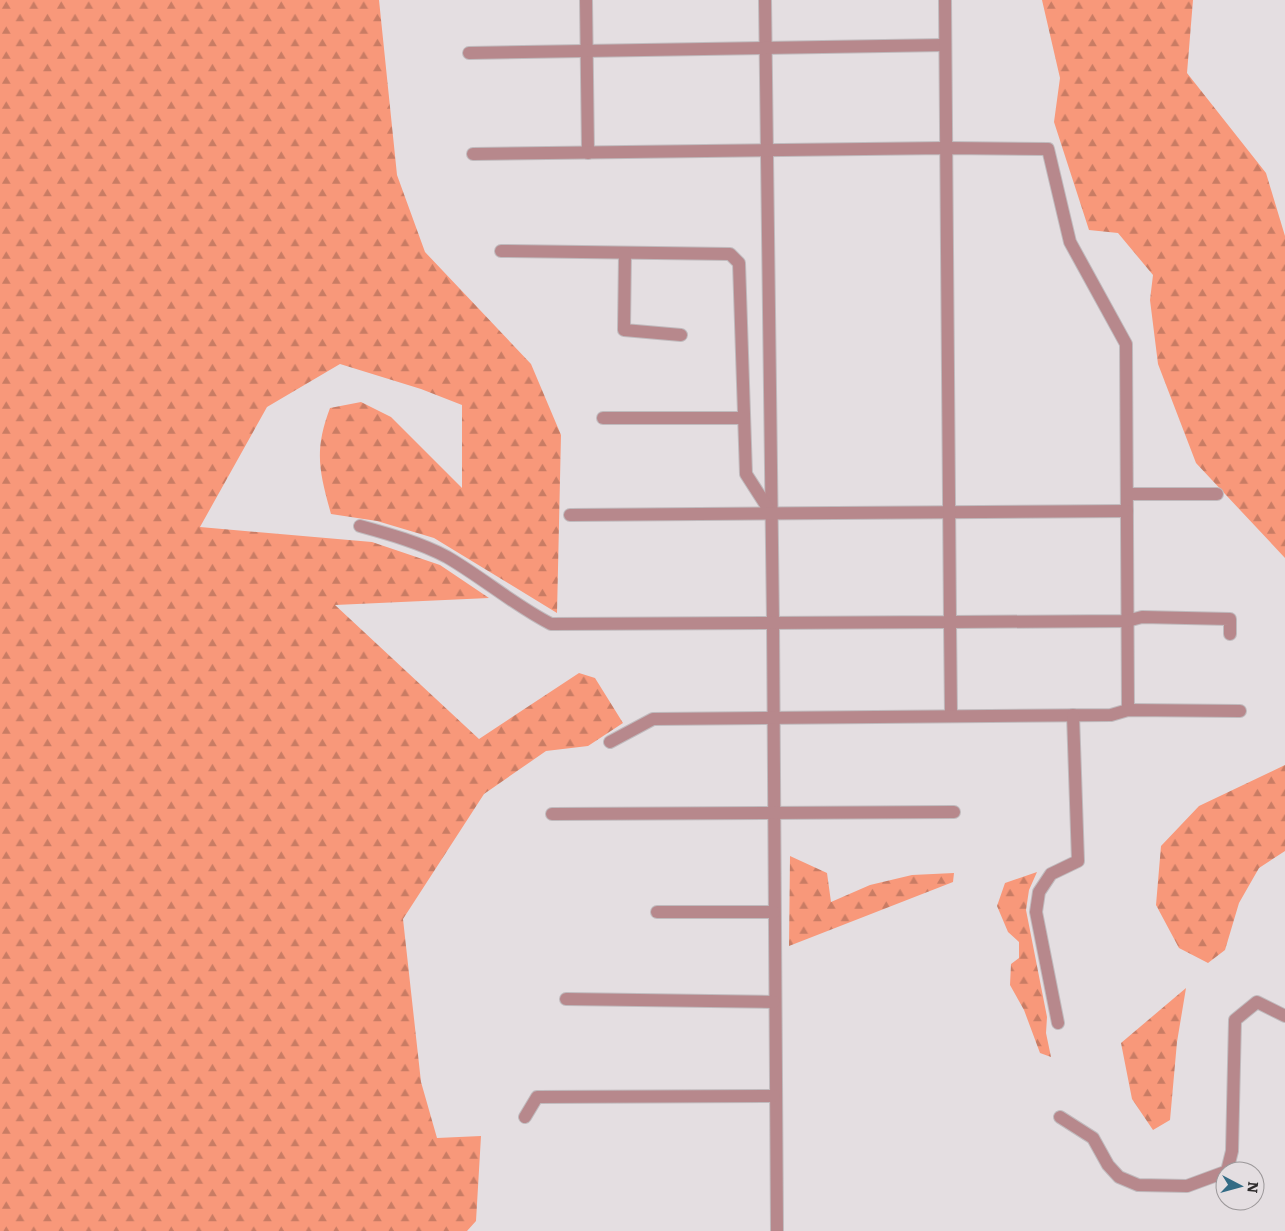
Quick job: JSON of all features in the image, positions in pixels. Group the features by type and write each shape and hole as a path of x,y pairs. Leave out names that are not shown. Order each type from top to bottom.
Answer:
{"street":[{"path":"586,0 588,153"},
{"path":"765,0 773,623 774,1096 777,1231"},
{"path":"945,0 951,716"},
{"path":"469,53 945,45"},
{"path":"473,154 946,148 1048,149 1070,242 1126,344 1128,710"},
{"path":"501,251 730,254 738,263 742,418 746,474 771,513"},
{"path":"625,253 624,330 681,335"},
{"path":"603,418 742,418"},
{"path":"1127,494 1216,494"},
{"path":"570,515 1127,510"},
{"path":"360,526 394,536 446,557 523,609 551,624 1128,621 1142,617 1230,619 1230,634"},
{"path":"610,742 653,719 1111,715 1128,710 1240,711"},
{"path":"1058,1023 1036,912 1039,892 1051,874 1078,861 1073,715"},
{"path":"552,814 954,812"},
{"path":"657,912 774,912"},
{"path":"566,999 774,1002"},
{"path":"1229,1161 1233,1142 1235,1020 1257,1002 1285,1016"},
{"path":"525,1117 537,1097 774,1096"},
{"path":"1060,1117 1092,1138 1108,1165 1119,1177 1138,1185 1187,1186 1215,1176"}],"green space":[{"path":"0,0 379,0 397,175 425,252 531,364 561,435 557,613 434,538 377,521 331,514 320,461 322,437 330,408 361,402 391,417 462,488 462,405 421,389 340,364 267,407 200,527 372,542 440,565 489,598 335,605 479,739 579,673 595,678 623,723 588,746 546,751 484,794 403,919 421,1082 437,1138 481,1136 476,1221 467,1231 0,1231"},
{"path":"1042,0 1193,0 1187,73 1266,173 1285,236 1285,558 1196,463 1158,364 1150,300 1153,275 1118,233 1089,230 1054,122 1060,78"},
{"path":"1285,765 1285,851 1259,868 1239,903 1225,950 1208,963 1179,948 1156,905 1161,846 1199,806"},
{"path":"790,856 827,873 831,902 870,885 912,875 954,873 953,882 789,946"},
{"path":"1037,872 1029,890 1026,910 1047,1017 1046,1033 1051,1057 1040,1053 1024,1010 1010,985 1011,964 1019,958 1019,942 1008,932 997,906 1005,883"},
{"path":"1186,988 1177,1042 1170,1120 1153,1130 1132,1099 1121,1043"}]}
